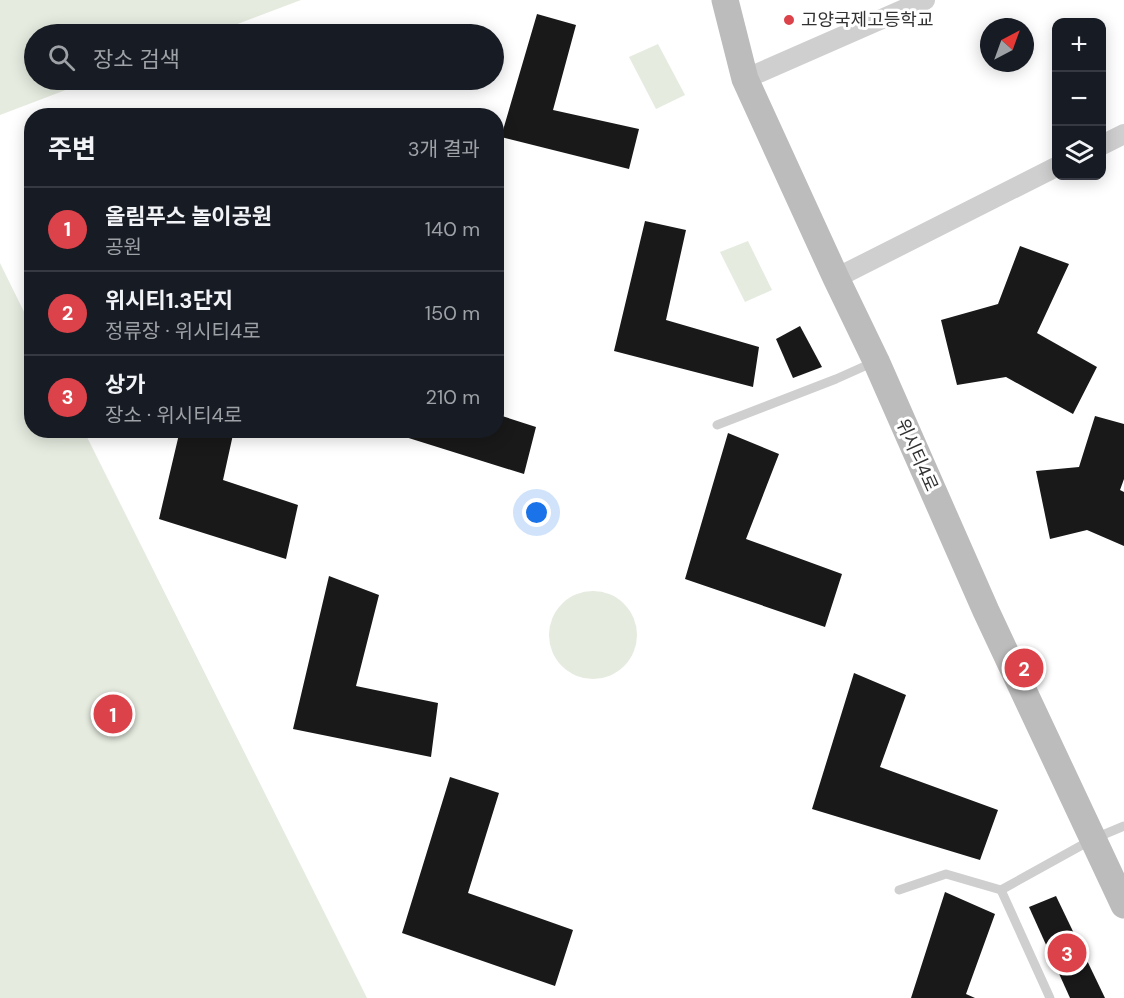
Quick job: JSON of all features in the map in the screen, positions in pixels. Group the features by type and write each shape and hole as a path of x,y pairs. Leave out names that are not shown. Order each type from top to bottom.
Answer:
{"street":[{"name":"위시티4로","path":"725,0 745,78 876,361 986,611 1124,905"},
{"path":"745,78 925,0"},
{"path":"1106,143 1124,134"},
{"path":"836,278 1052,169"}],"lane":[{"path":"717,425 876,361"},
{"path":"899,890 946,874 1001,890 1093,838 1124,826"},
{"path":"1001,890 1050,998"}],"shaded area":[{"path":"0,0 301,0 237,24 24,24 24,90 66,90 0,115"},
{"path":"658,44 685,95 656,109 629,57"},
{"path":"748,241 772,290 745,302 720,252"},
{"path":"0,263 24,312 24,438 87,438 367,998 0,998"},
{"path":"593,591 618,598 630,610 637,635 630,660 618,672 593,679 568,672 556,660 549,635 556,610 568,598"}],"building":[{"path":"537,14 576,25 553,110 639,129 629,169 504,138 504,127"},
{"path":"645,221 686,230 666,320 759,347 753,387 614,351"},
{"path":"1020,246 1069,264 1037,333 1097,367 1073,414 1006,377 957,385 941,320 998,304"},
{"path":"800,326 822,367 793,378 776,339"},
{"path":"1095,416 1124,424 1124,479 1120,490 1124,492 1124,546 1087,530 1050,539 1036,471 1079,467"},
{"path":"504,417 536,427 524,474 409,438 504,438"},
{"path":"728,433 779,454 746,539 842,574 825,627 685,579"},
{"path":"178,438 232,438 223,480 298,505 286,559 159,519"},
{"path":"329,576 379,595 356,686 438,703 431,757 293,729"},
{"path":"854,673 906,695 880,767 998,810 980,860 812,809"},
{"path":"450,777 499,793 468,893 573,930 555,986 402,933"},
{"path":"945,892 995,914 966,994 975,998 911,998"},
{"path":"1056,896 1105,998 1070,998 1029,907"}],"place":[{"name":"고양국제고등학교","path":"789,20"},
{"name":"위시티1.3단지","path":"1024,668"},
{"name":"올림푸스 놀이공원","path":"113,714"},
{"name":"상가","path":"1067,953"}]}
